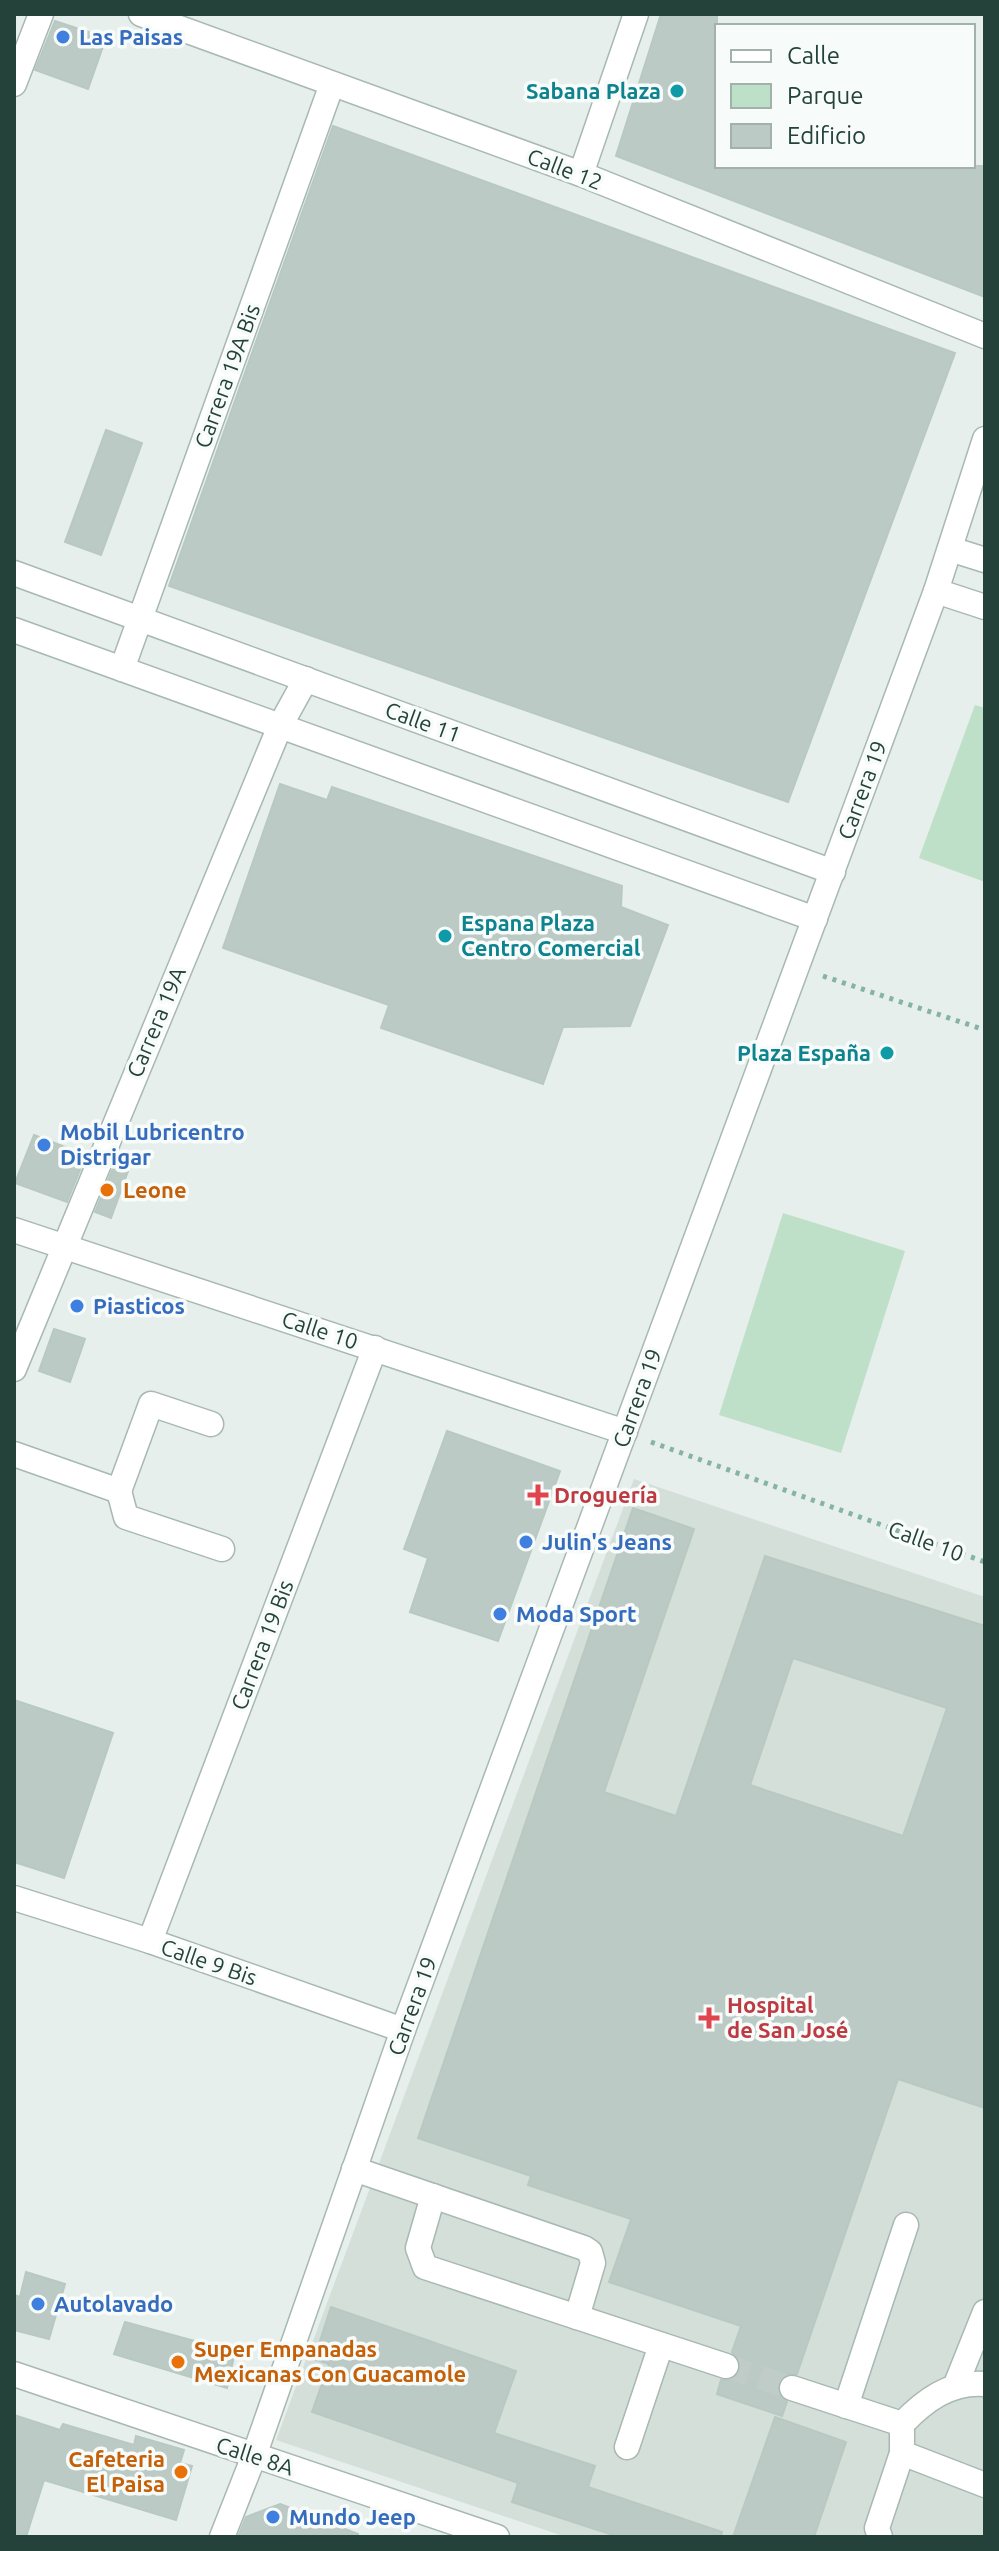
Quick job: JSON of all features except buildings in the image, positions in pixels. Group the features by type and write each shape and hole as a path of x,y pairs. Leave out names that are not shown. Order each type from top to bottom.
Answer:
{"street":[{"path":"14,84 41,14"},
{"name":"Calle 12","path":"141,14 581,174 985,336"},
{"path":"581,174 636,14"},
{"name":"Carrera 19A Bis","path":"122,669 332,84"},
{"name":"Carrera 19","path":"222,2537 254,2456 403,2030 633,1435 796,967 936,591 985,439"},
{"path":"950,549 985,560"},
{"name":"Calle 11","path":"14,573 833,872"},
{"path":"936,591 985,607"},
{"path":"14,630 815,919"},
{"name":"Carrera 19A","path":"14,1369 63,1244 280,726 306,679"},
{"name":"Calle 10","path":"14,1230 633,1435"},
{"name":"Carrera 19 Bis","path":"150,1941 375,1348"},
{"path":"211,1424 151,1404 119,1491 126,1517 222,1549"},
{"path":"14,1454 119,1491"},
{"name":"Calle 9 Bis","path":"14,1898 150,1941 403,2030"},
{"path":"354,2169 590,2252 593,2263 577,2317"},
{"path":"433,2196 418,2248 425,2267 726,2366"},
{"path":"846,2406 906,2225"},
{"path":"955,2387 985,2312"},
{"path":"627,2447 661,2345"},
{"name":"Calle 8A","path":"14,2374 497,2537"},
{"path":"880,2537 877,2528 902,2453 902,2424 933,2396 955,2387 985,2384"},
{"path":"792,2388 902,2424"},
{"path":"902,2453 985,2485"}],"path":[{"path":"796,967 985,1030"},
{"name":"Calle 10","path":"633,1435 985,1562"}],"shaded area":[{"name":"Hospital de San José","path":"634,1479 985,1597 985,2537 566,2537 276,2440"}],"green space":[{"path":"975,705 985,708 985,882 919,858"},
{"path":"783,1213 905,1251 841,1453 719,1415"}],"tunnel":[{"path":"726,2366 792,2388"}],"place":[{"name":"Las Paisas","path":"63,37"},
{"name":"Sabana Plaza","path":"677,91"},
{"name":"Espana Plaza Centro Comercial","path":"445,936"},
{"name":"Plaza España","path":"887,1053"},
{"name":"Mobil Lubricentro Distrigar","path":"44,1145"},
{"name":"Leone","path":"107,1190"},
{"name":"Piasticos","path":"77,1306"},
{"name":"Droguería","path":"538,1495"},
{"name":"Julin's Jeans","path":"526,1542"},
{"name":"Moda Sport","path":"500,1614"},
{"name":"Hospital de San José","path":"709,2018"},
{"name":"Autolavado","path":"38,2304"},
{"name":"Super Empanadas Mexicanas Con Guacamole","path":"178,2362"},
{"name":"Cafeteria El Paisa","path":"181,2472"},
{"name":"Mundo Jeep","path":"273,2517"}]}
